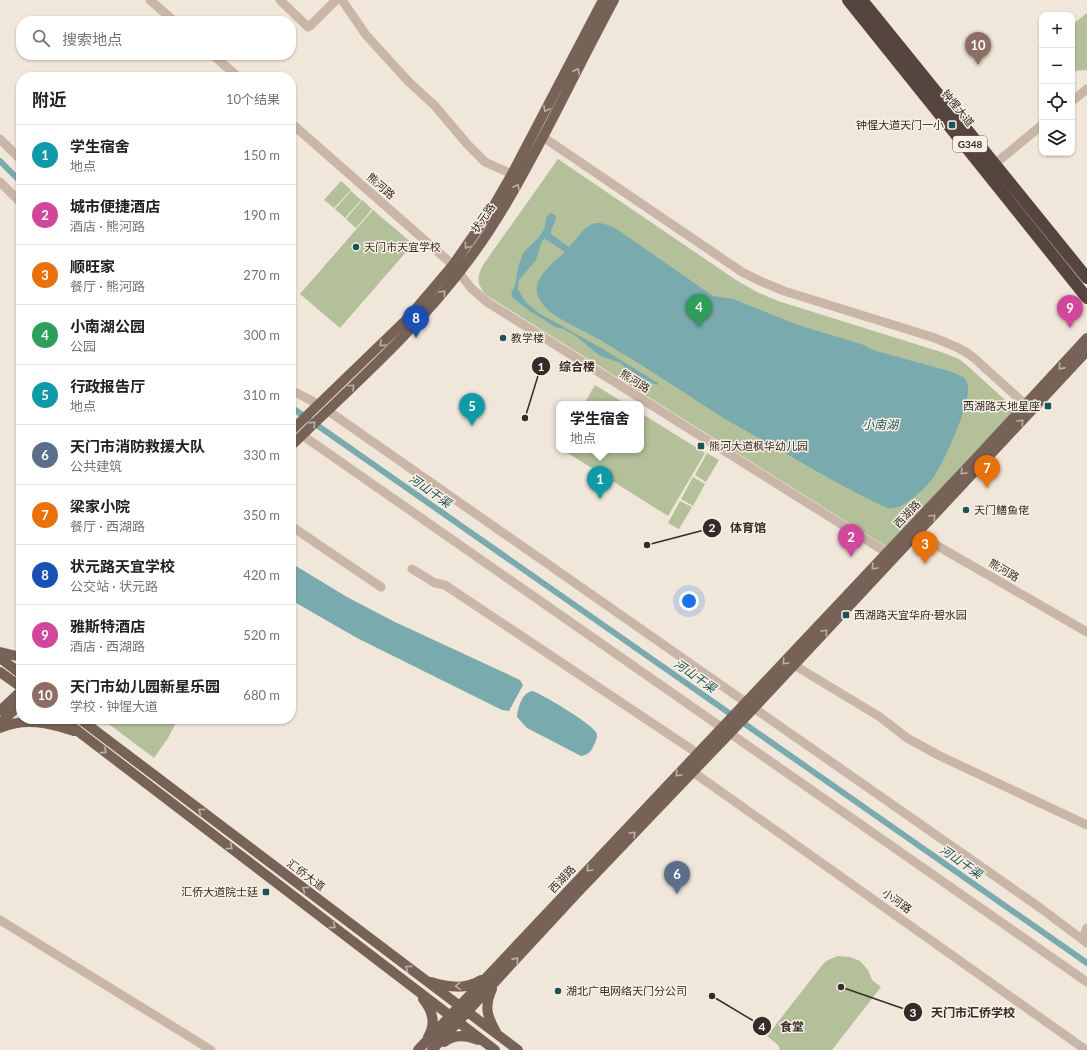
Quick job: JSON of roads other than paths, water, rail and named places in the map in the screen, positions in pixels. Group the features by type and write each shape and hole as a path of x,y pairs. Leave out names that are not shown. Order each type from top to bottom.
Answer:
{"highway":[{"path":"848,0 1087,298"},
{"name":"钟惺大道","path":"854,0 995,164 1087,288"},
{"name":"钟惺大道","path":"862,0 1087,278"},
{"path":"871,0 995,164 1087,269"}],"main road":[{"name":"状元路","path":"302,435 393,348 428,310 456,269 512,174 603,0"},
{"name":"状元路","path":"296,425 404,323 490,231 509,200 543,137 614,0"},
{"name":"西湖路","path":"748,707 794,665 1087,338"},
{"name":"西湖路","path":"912,532 1087,351"},
{"path":"296,441 302,435"},
{"name":"西湖路","path":"748,707 891,556"},
{"path":"0,652 16,656"},
{"path":"0,658 16,670"},
{"path":"0,672 16,683"},
{"path":"0,711 16,696"},
{"path":"726,729 748,707"},
{"path":"0,724 16,708"},
{"path":"0,728 16,723"},
{"path":"45,724 57,726 83,735"},
{"path":"69,724 491,1047"},
{"name":"汇侨大道","path":"89,724 518,1050"},
{"name":"西湖路","path":"426,1049 697,753 726,729"},
{"name":"西湖路","path":"493,977 577,893 693,772 726,729"},
{"path":"424,980 444,986 461,987 493,977"},
{"path":"493,977 488,997 487,1014 497,1034"},
{"path":"416,990 426,1002 432,1014 432,1028 426,1049"},
{"path":"426,1049 448,1039 459,1036 474,1038 491,1047"}],"street":[{"path":"150,0 168,16"},
{"path":"280,0 308,27 336,0"},
{"path":"342,0 366,35 409,82 434,106 468,145 485,162 512,174"},
{"path":"219,60 232,72"},
{"path":"1075,99 1086,92"},
{"name":"熊河路","path":"296,127 456,269 471,288 488,302 891,556"},
{"path":"995,164 1039,127"},
{"path":"543,137 742,272 784,291 932,337 952,345 974,358 1026,405"},
{"path":"0,139 16,155"},
{"path":"0,182 16,198"},
{"path":"296,393 316,406"},
{"path":"326,412 748,707 1032,903 1087,943"},
{"path":"302,435 1087,982"},
{"path":"296,529 381,587"},
{"name":"熊河路","path":"912,532 1087,632"},
{"path":"412,569 435,583 445,585 697,753"},
{"path":"794,665 880,717 914,741 940,756 1087,825"},
{"name":"小河路","path":"693,772 1086,1050"},
{"path":"0,920 211,1050"}],"water":[{"name":"小南湖","path":"550,213 555,215 556,219 551,234 569,247 589,225 601,223 609,225 713,296 733,299 798,325 864,345 873,350 952,372 963,377 968,386 968,395 965,407 949,447 933,478 919,493 906,503 899,507 887,508 832,480 722,417 630,358 561,319 547,309 538,296 538,283 541,277 545,271 565,252 545,239 542,241 536,260 519,280 518,289 525,301 537,312 603,349 658,383 658,385 639,379 629,372 621,363 600,356 576,336 564,329 555,327 531,312 513,298 511,293 515,286 518,267 523,253 539,237 545,227 546,218"},
{"path":"296,566 347,597 395,622 520,680 523,685 509,711 502,710 357,638 296,603"},
{"path":"533,691 575,715 595,731 597,738 589,753 581,756 527,728 517,717 518,709 523,697 529,692"}],"waterway":[{"name":"河山干渠","path":"0,161 16,177"},
{"name":"河山干渠","path":"296,410 1087,963"}],"place":[{"name":"天门市幼儿园新星乐园","path":"978,65"},
{"name":"钟惺大道天门一小","path":"952,125"},
{"name":"天门市天宜学校","path":"356,247"},
{"name":"小南湖公园","path":"699,327"},
{"name":"雅斯特酒店","path":"1070,328"},
{"name":"状元路天宜学校","path":"416,338"},
{"name":"教学楼","path":"503,338"},
{"name":"西湖路天地星座","path":"1048,406"},
{"name":"综合楼","path":"525,418"},
{"name":"行政报告厅","path":"472,426"},
{"name":"熊河大道枫华幼儿园","path":"701,446"},
{"name":"梁家小院","path":"987,488"},
{"name":"学生宿舍","path":"600,499"},
{"name":"天门鳝鱼佬","path":"966,510"},
{"name":"体育馆","path":"647,545"},
{"name":"城市便捷酒店","path":"851,557"},
{"name":"顺旺家","path":"925,564"},
{"name":"西湖路天宜华府·碧水园","path":"846,615"},
{"name":"汇侨大道院士廷","path":"266,892"},
{"name":"天门市消防救援大队","path":"677,894"},
{"name":"天门市汇侨学校","path":"841,987"},
{"name":"湖北广电网络天门分公司","path":"558,991"},
{"name":"食堂","path":"712,996"}]}
